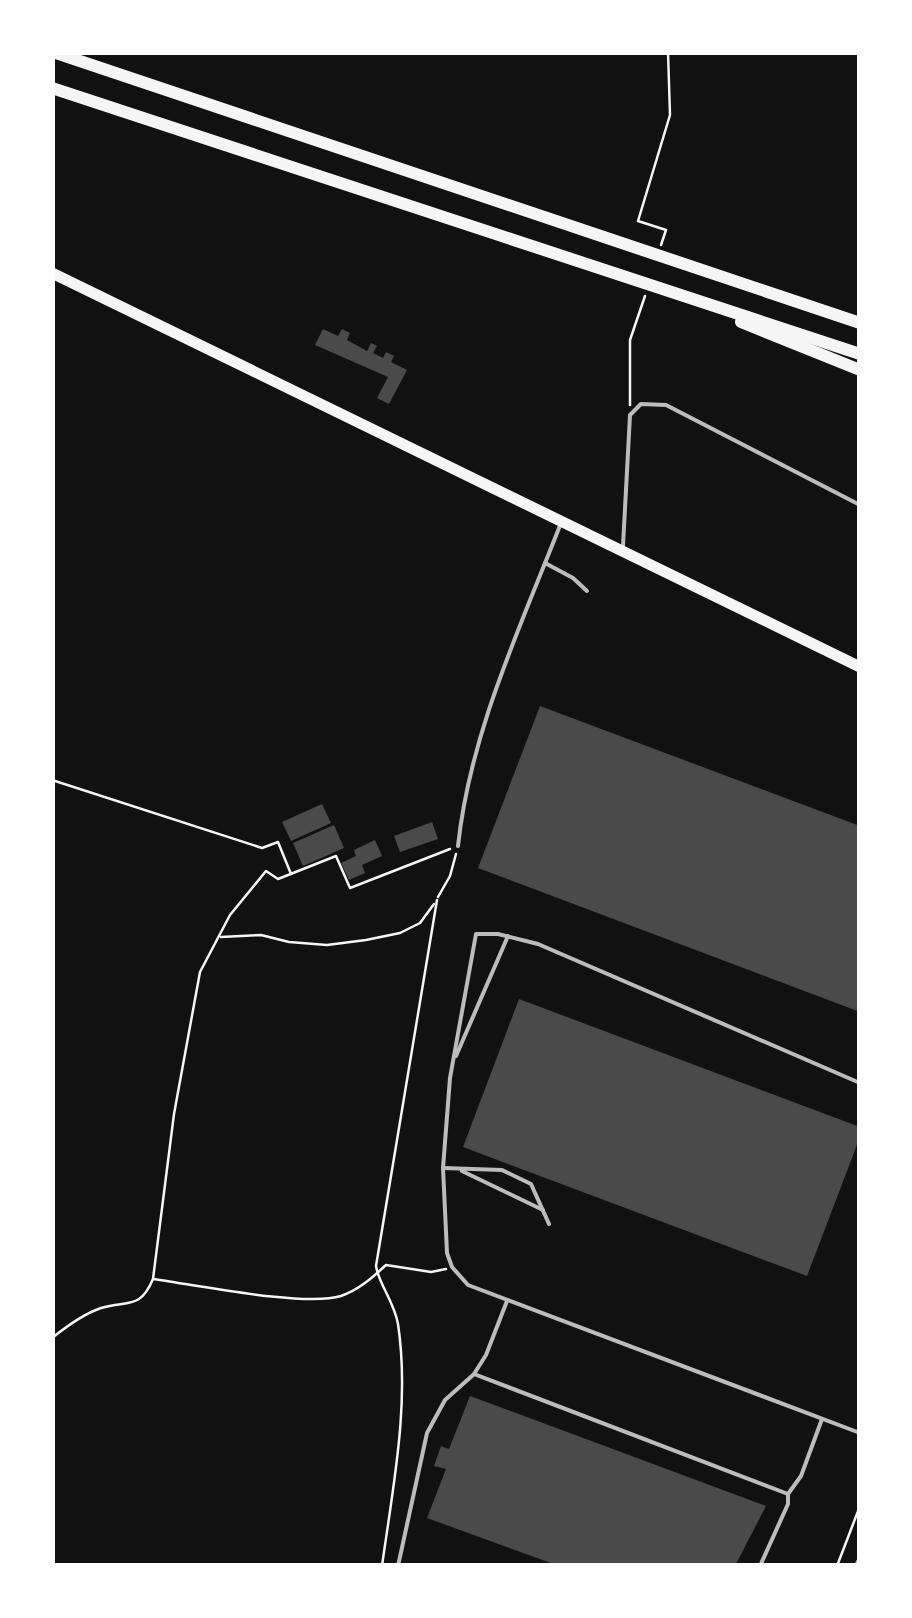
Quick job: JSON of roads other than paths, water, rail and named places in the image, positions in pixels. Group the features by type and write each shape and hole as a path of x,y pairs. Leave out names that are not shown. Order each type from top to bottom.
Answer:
{"highway":[{"path":"53,52 860,320"},
{"path":"52,88 860,354"},
{"path":"628,276 860,370"}],"main road":[{"path":"52,273 860,667"}],"lane":[{"path":"622,550 630,415 641,404 666,406 860,504"},
{"path":"458,846 463,796 476,746 562,521"},
{"path":"545,562 587,591"},
{"path":"860,1083 579,960 508,936 476,934 453,1062 443,1168 444,1238 452,1268 468,1285 860,1433"},
{"path":"453,1062 508,936"},
{"path":"443,1168 502,1170 531,1184 549,1224"},
{"path":"458,1169 543,1210"},
{"path":"398,1566 427,1433 445,1400 474,1374 507,1302"},
{"path":"474,1374 788,1494"},
{"path":"760,1566 788,1504 788,1494 801,1476 822,1418"}]}
